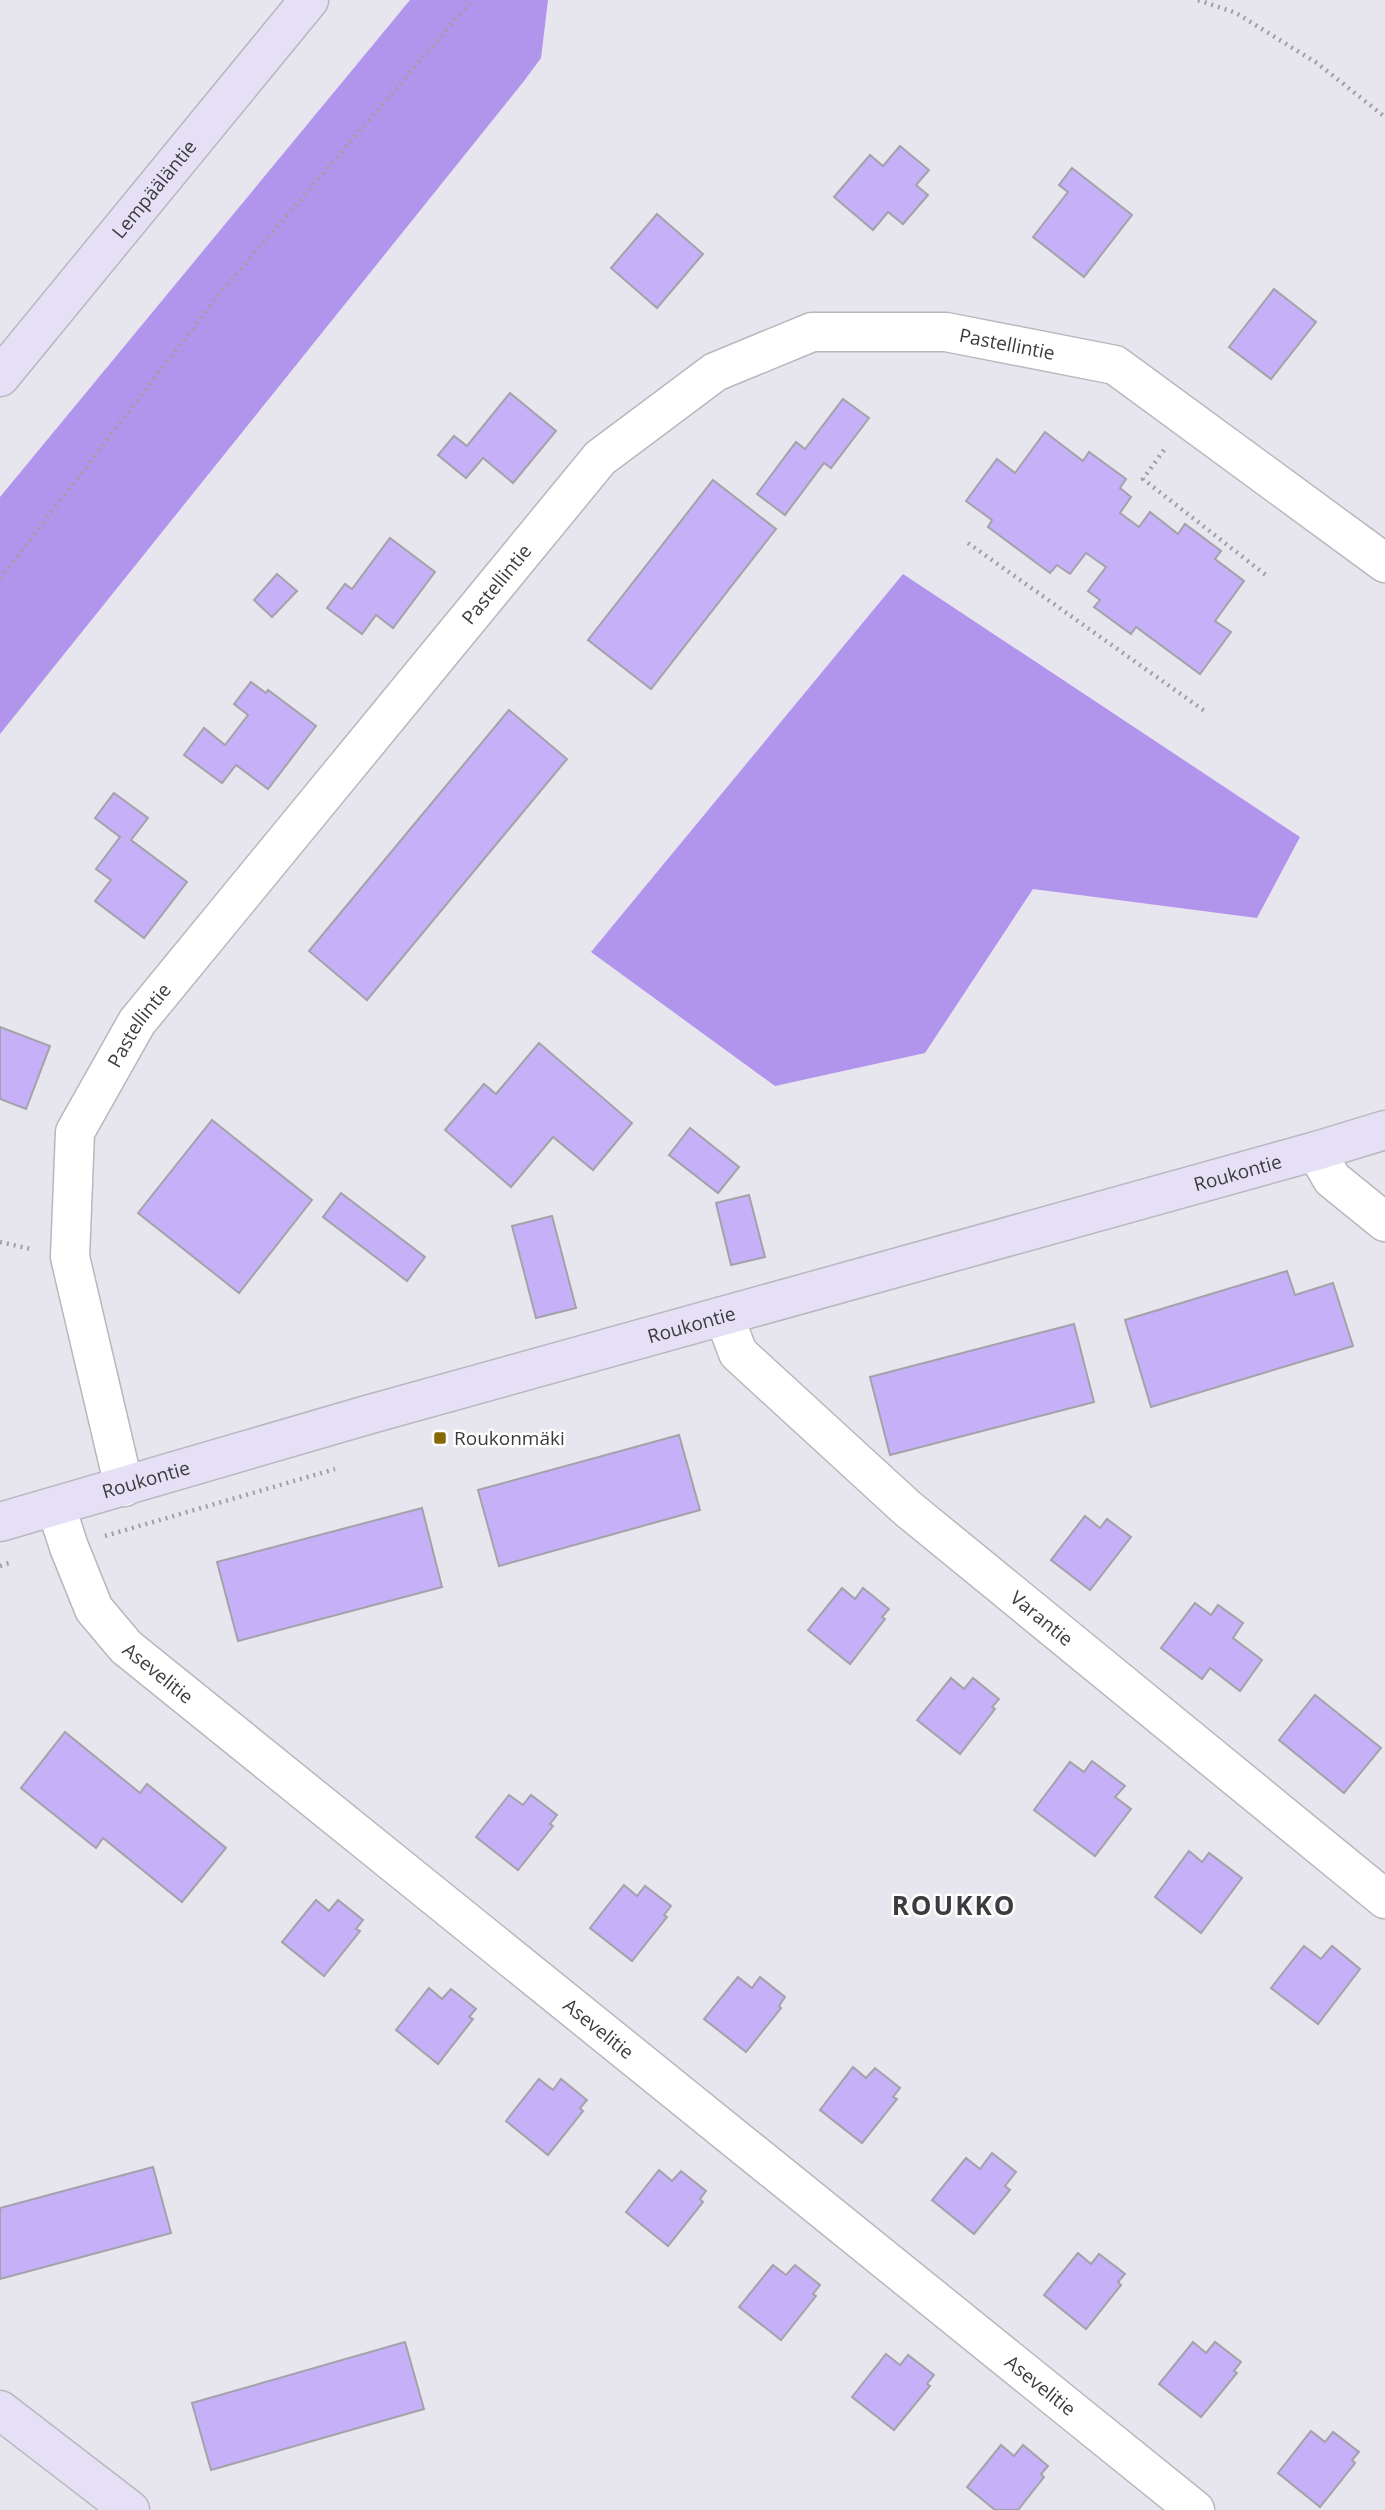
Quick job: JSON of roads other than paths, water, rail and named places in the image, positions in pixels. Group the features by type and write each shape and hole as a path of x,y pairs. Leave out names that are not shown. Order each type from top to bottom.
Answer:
{"street":[{"name":"Lempääläntie","path":"0,376 309,0"},
{"name":"Pastellintie","path":"124,1487 70,1257 75,1132 137,1022 600,458 715,372 812,331 946,332 1115,365 1385,563"},
{"name":"Roukontie","path":"0,1522 367,1415 1385,1130"},
{"path":"1316,1151 1332,1180 1385,1222"},
{"name":"Varantie","path":"724,1316 738,1353 907,1508 1385,1899"},
{"name":"Asevelitie","path":"56,1507 94,1609 127,1647 1195,2510"},
{"path":"0,2410 130,2510"}],"place":[{"name":"Roukonmäki","path":"440,1438"}],"district":[{"name":"ROUKKO","path":"954,1906"}]}
